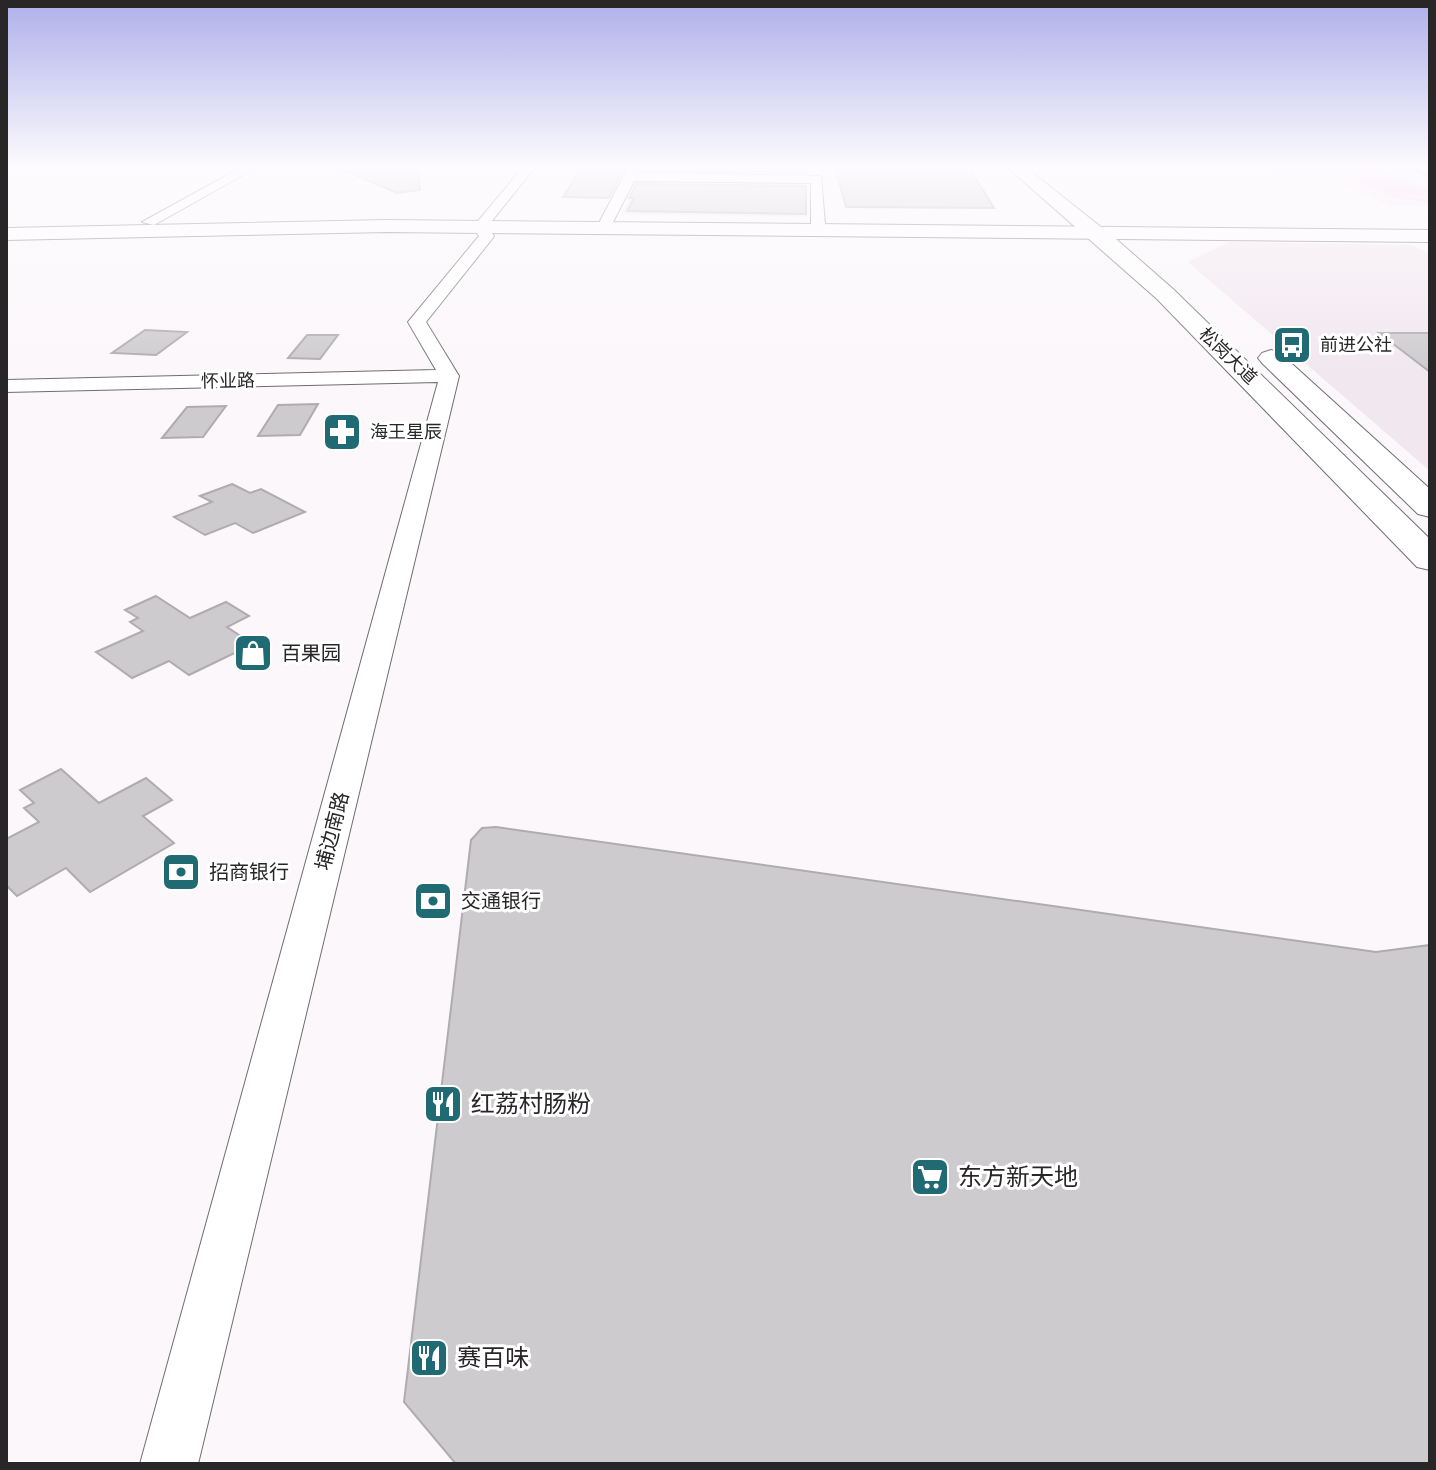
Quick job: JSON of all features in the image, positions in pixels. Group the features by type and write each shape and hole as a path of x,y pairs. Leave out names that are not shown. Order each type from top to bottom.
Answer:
{"main road":[{"path":"1036,235 1079,243 1129,262"},
{"name":"松岗大道","path":"1114,235 1129,262 1267,394 1430,559"},
{"name":"松岗大道","path":"1121,235 1191,286"},
{"path":"1160,254 1172,242 1200,235"},
{"path":"1381,235 1430,236"},
{"name":"松岗大道","path":"1255,344 1430,507"}],"street":[{"path":"449,376 417,322 487,235"},
{"name":"怀业路","path":"9,389 449,376"},
{"name":"埔边南路","path":"169,1464 449,376"}],"shaded area":[{"path":"1228,242 1412,245 1430,254 1430,471 1188,262"}],"building":[{"path":"145,330 187,332 156,355 112,353"},
{"path":"1379,333 1430,333 1430,372"},
{"path":"307,335 338,335 320,359 288,358"},
{"path":"318,404 300,435 258,436 278,405"},
{"path":"226,406 203,437 162,438 187,407"},
{"path":"232,484 250,493 261,489 305,512 253,533 235,523 205,535 174,517 212,502 200,496"},
{"path":"156,596 190,618 226,602 249,616 227,627 253,644 189,675 169,661 132,678 96,652 143,631 130,622 138,618 125,610"},
{"path":"61,769 99,803 146,778 172,800 143,816 174,843 90,892 66,868 17,896 6,885 6,839 39,822 24,808 34,803 20,790"},
{"name":"东方新天地","path":"496,827 1376,952 1430,945 1430,1464 456,1464 404,1402 471,840 482,828"}],"place":[{"name":"前进公社","path":"1292,345"},
{"name":"海王星辰","path":"342,432"},
{"name":"百果园","path":"253,653"},
{"name":"招商银行","path":"181,872"},
{"name":"交通银行","path":"433,901"},
{"name":"红荔村肠粉","path":"443,1104"},
{"name":"东方新天地","path":"930,1177"},
{"name":"赛百味","path":"429,1358"}]}
